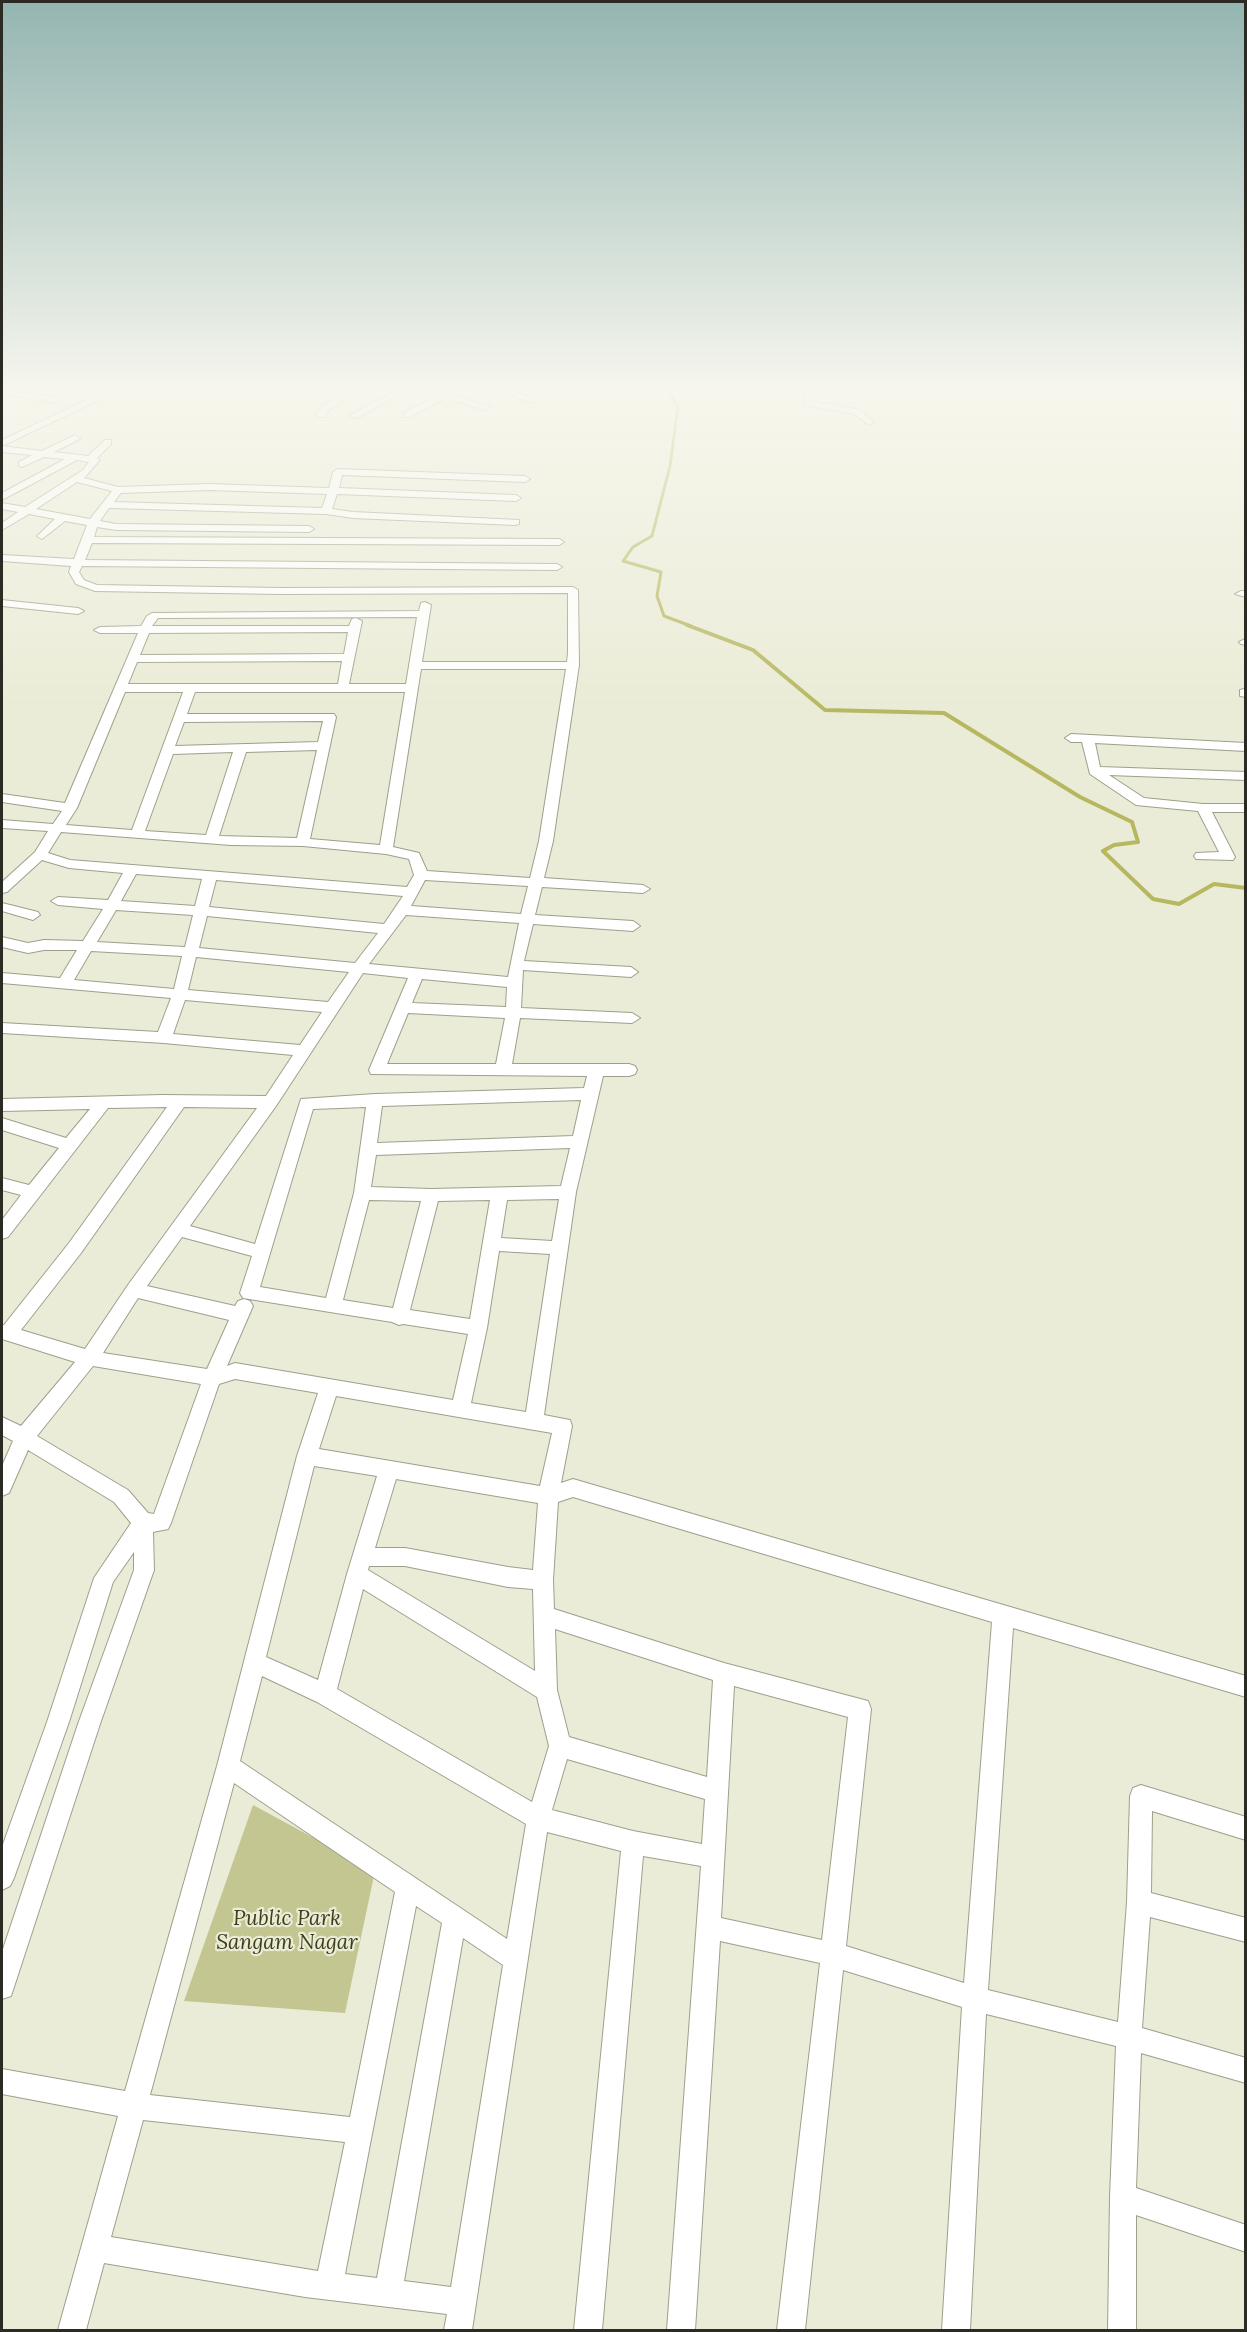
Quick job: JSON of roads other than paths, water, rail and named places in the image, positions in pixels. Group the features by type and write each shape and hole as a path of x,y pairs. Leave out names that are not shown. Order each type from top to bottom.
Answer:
{"street":[{"path":"2,527 47,498"},
{"path":"113,498 92,524 88,540 74,572 80,582 95,588 244,565 400,566 428,591 573,591 575,626 573,665 546,841 516,965 513,1014 503,1070"},
{"path":"326,511 331,498"},
{"path":"511,498 516,498"},
{"path":"108,505 326,511 353,515 515,522"},
{"path":"2,506 116,527 318,529"},
{"path":"42,536 62,518"},
{"path":"244,565 255,529"},
{"path":"88,540 244,565 400,566 559,542"},
{"path":"2,558 77,565 557,567"},
{"path":"386,850 428,591"},
{"path":"2,603 78,611"},
{"path":"2,889 8,875 40,855 70,808 151,618 163,614 423,614"},
{"path":"343,687 358,614"},
{"path":"100,630 354,629"},
{"path":"134,659 350,657"},
{"path":"415,666 573,665"},
{"path":"123,688 411,688"},
{"path":"137,834 190,688"},
{"path":"180,718 330,717 303,842"},
{"path":"1071,738 1245,747"},
{"path":"1088,739 1094,771 1141,802 1203,808 1245,808"},
{"path":"168,750 240,750 324,746"},
{"path":"211,839 240,750"},
{"path":"1094,771 1245,777"},
{"path":"2,798 70,808"},
{"path":"1201,856 1228,857 1203,808"},
{"path":"2,824 55,830 303,842 386,850 414,856 421,875 402,910 358,969 270,1102 134,1290 89,1358 24,1437 2,1487"},
{"path":"40,855 69,864 411,892"},
{"path":"63,985 132,868"},
{"path":"165,1038 180,994 210,875"},
{"path":"421,875 643,889"},
{"path":"58,901 200,911 388,929"},
{"path":"2,907 33,915"},
{"path":"402,910 633,926"},
{"path":"2,942 28,948 44,945 87,946 191,952 516,983"},
{"path":"516,965 631,972"},
{"path":"417,974 376,1070 629,1070"},
{"path":"2,978 333,1008"},
{"path":"403,1008 632,1018"},
{"path":"2,1028 165,1038 304,1051"},
{"path":"534,1422 568,1192 596,1070"},
{"path":"143,1522 161,1523 212,1378 249,1293 307,1103 590,1094"},
{"path":"333,1305 362,1193 375,1100"},
{"path":"2,1105 180,1101 270,1102"},
{"path":"180,1101 75,1248 4,1333 89,1358 212,1378 235,1371 563,1426 548,1496 543,1580 546,1690 560,1746 538,1818 458,2331"},
{"path":"2,1232 103,1103"},
{"path":"2,1124 68,1145"},
{"path":"368,1149 580,1142"},
{"path":"2,1184 32,1192"},
{"path":"362,1193 431,1195 568,1192"},
{"path":"460,1409 478,1328 499,1194"},
{"path":"399,1318 431,1195"},
{"path":"178,1229 261,1252"},
{"path":"491,1244 559,1248"},
{"path":"134,1290 240,1315"},
{"path":"249,1293 333,1305 399,1318 478,1328"},
{"path":"72,2331 228,1766 307,1456 329,1388"},
{"path":"2,1425 121,1496 143,1522 144,1569 89,1724 2,1987"},
{"path":"307,1456 548,1496 573,1488 1245,1687"},
{"path":"325,1694 389,1469"},
{"path":"2,1878 58,1722 104,1578 143,1522"},
{"path":"360,1565 405,1557 497,1575 543,1580"},
{"path":"360,1565 546,1690"},
{"path":"545,1616 724,1673 860,1708 791,2331"},
{"path":"956,2331 975,1998 1003,1617"},
{"path":"254,1662 325,1694 538,1818 633,1843 713,1857"},
{"path":"681,2331 724,1673"},
{"path":"560,1746 717,1791"},
{"path":"228,1766 516,1959"},
{"path":"1122,2331 1123,2197 1129,2037 1139,1902 1141,1796 1245,1829"},
{"path":"588,2331 633,1843"},
{"path":"329,2286 408,1887"},
{"path":"1139,1902 1245,1930"},
{"path":"388,2293 455,1918"},
{"path":"709,1927 832,1954 975,1998 1129,2037 1245,2071"},
{"path":"2,2081 135,2106 360,2131"},
{"path":"1123,2197 1245,2239"},
{"path":"96,2248 329,2286 464,2302"}],"waterway":[{"path":"662,498 652,536 633,547 623,561 661,572 657,596 664,616 691,626"},
{"path":"687,625 753,650 825,710 944,713 1080,797 1132,822 1138,842 1114,845 1103,851 1153,899 1179,904 1214,884 1246,888"}],"park label":[{"name":"Public Park Sangam Nagar","path":"287,1931"}]}
